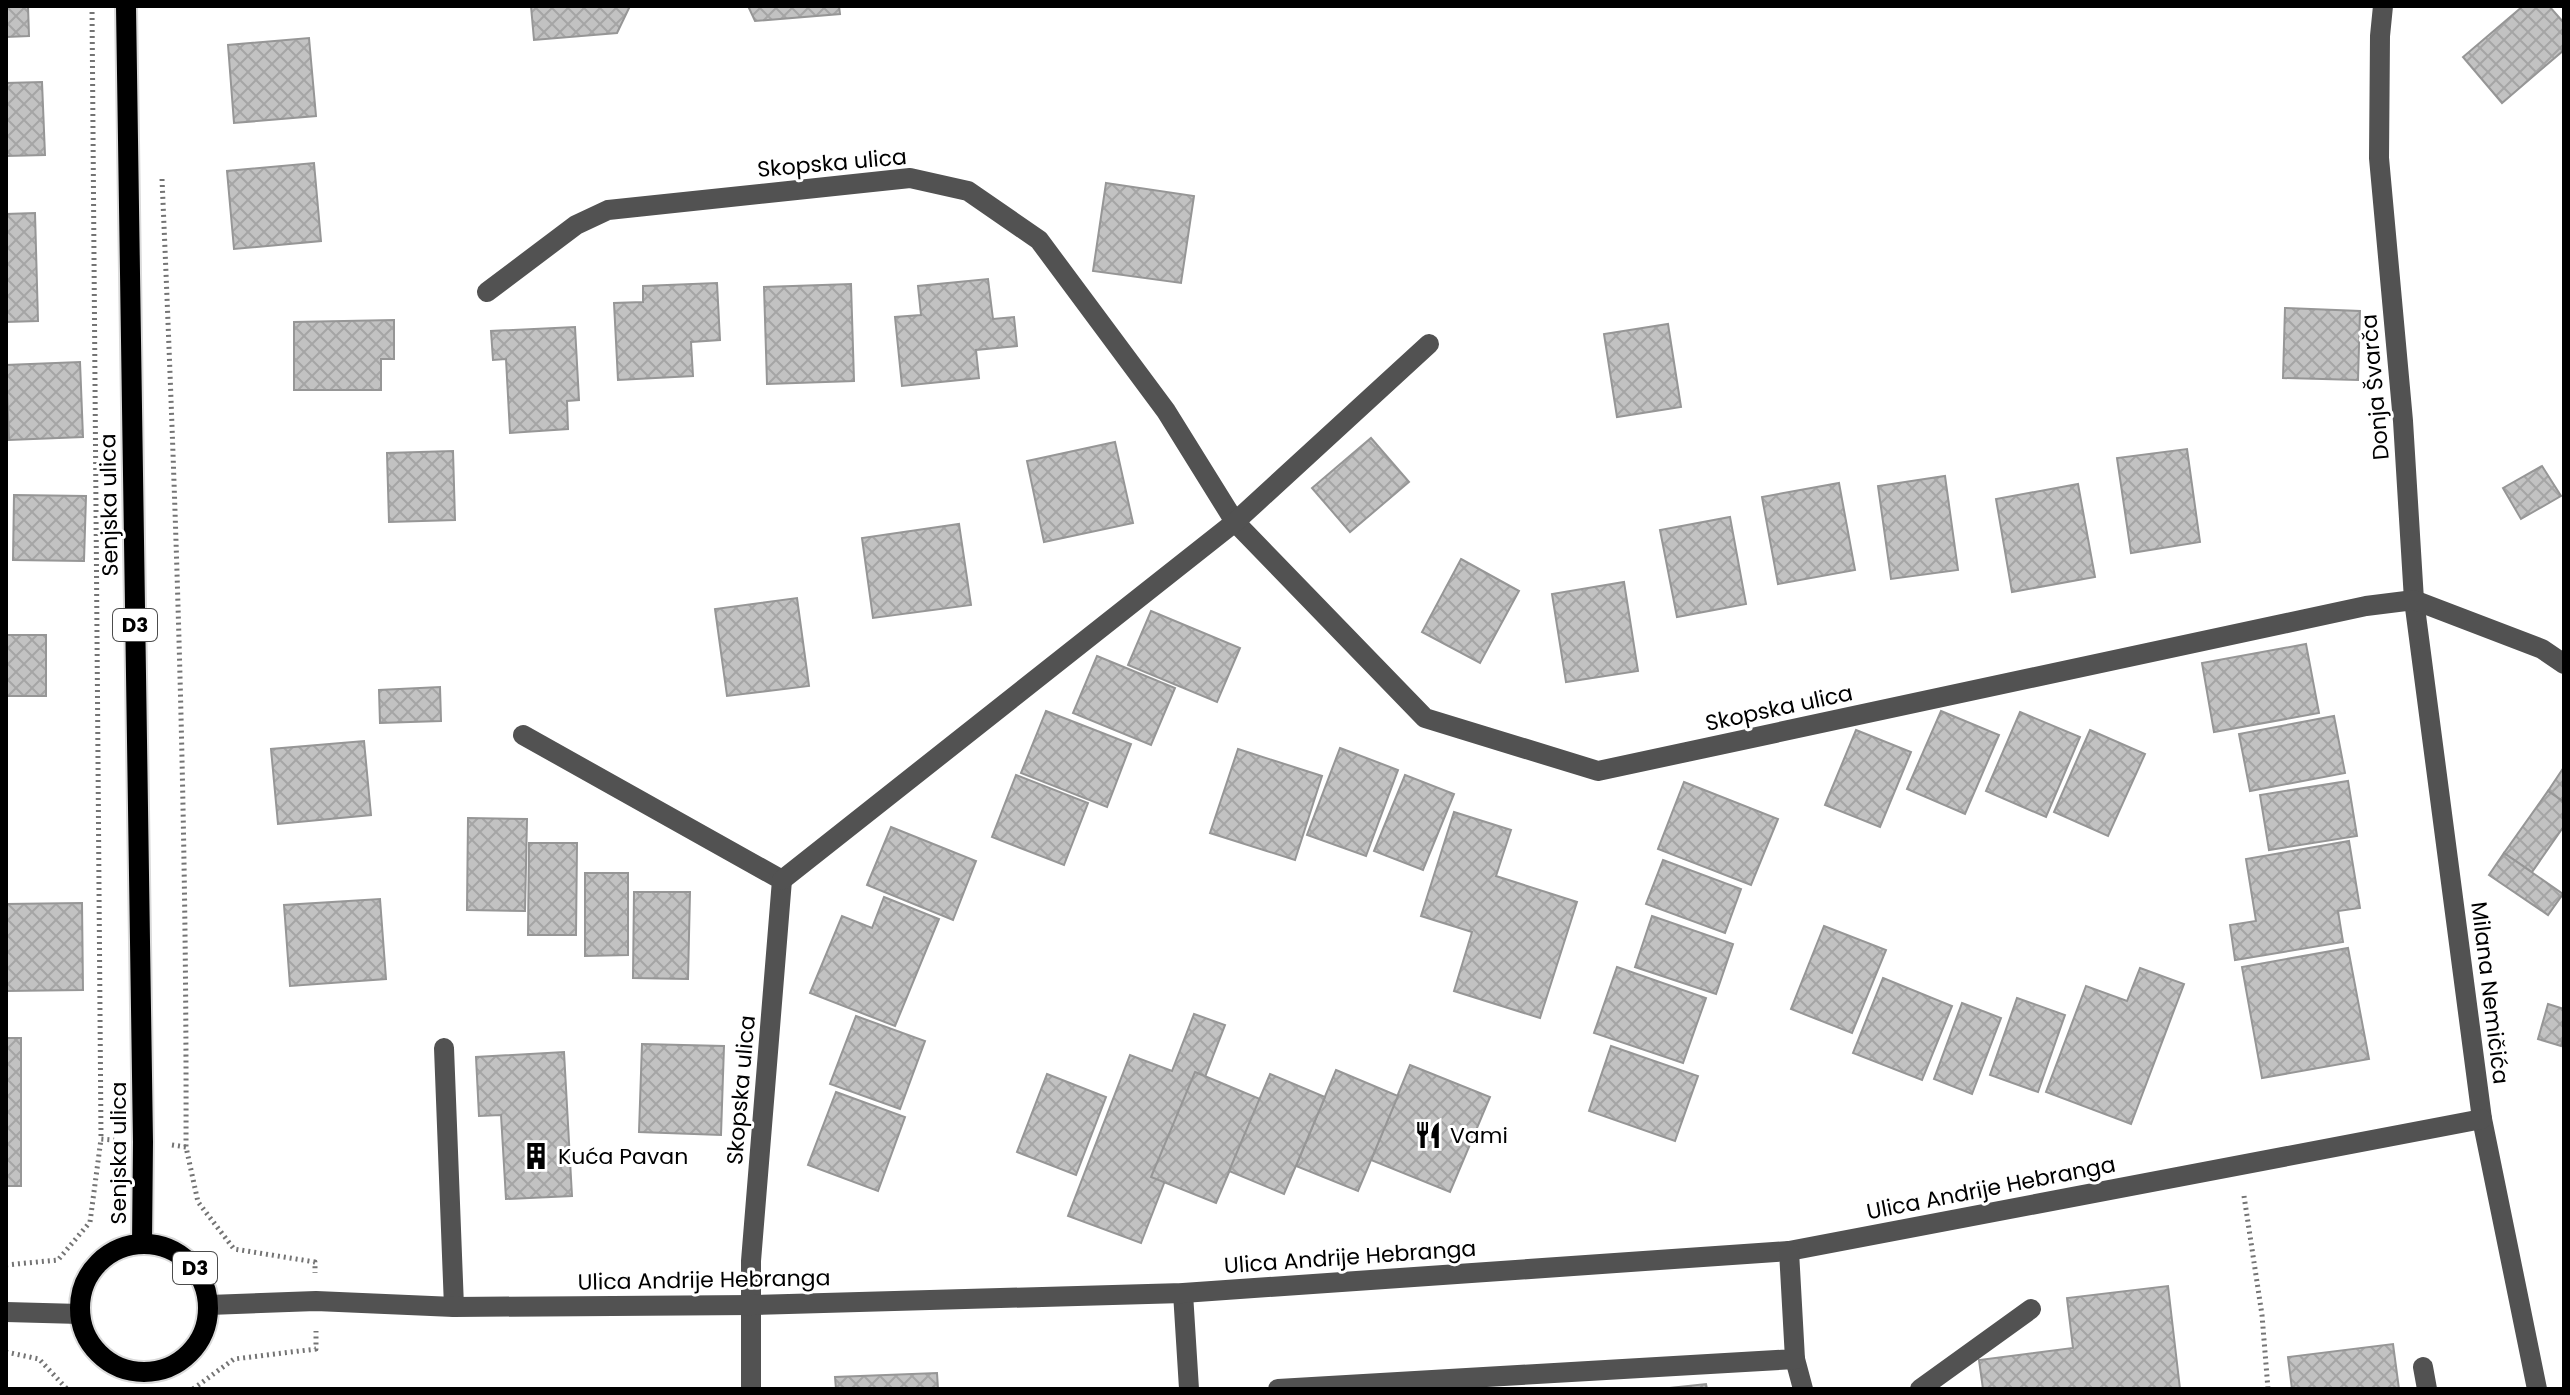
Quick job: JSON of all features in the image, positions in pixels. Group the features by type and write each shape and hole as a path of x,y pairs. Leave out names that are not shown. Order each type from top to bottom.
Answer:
{"main road":[{"name":"Senjska ulica","path":"126,6 142,1244"},
{"name":"D3","path":"142,1244 162,1246 180,1254 195,1268 205,1285 209,1305 207,1326 198,1345 183,1360 144,1381 94,1349 84,1333 80,1314 81,1293 89,1274 103,1258 121,1248 142,1244"}],"street":[{"name":"Donja Švarča","path":"2383,6 2379,158 2403,421 2414,600"},
{"name":"Skopska ulica","path":"487,292 576,225 608,210 910,178 968,191 1039,240 1166,411 1235,522 1425,718 1598,771 2366,606 2414,600"},
{"path":"523,735 782,880 1235,522 1429,344"},
{"path":"2414,600 2542,649 2564,664"},
{"name":"Milana Nemičića","path":"2414,600 2482,1119 2537,1389"},
{"name":"Skopska ulica","path":"751,1389 751,1261 782,880"},
{"path":"444,1048 454,1307"},
{"name":"Ulica Andrije Hebranga","path":"209,1305 316,1301 454,1307 752,1305 1183,1293 1789,1251 2482,1119"},
{"path":"1789,1251 1795,1359 1803,1389"},
{"path":"1183,1293 1189,1389"},
{"path":"1920,1389 2031,1309"},
{"path":"6,1312 80,1314"},
{"path":"1278,1389 1795,1359"},
{"path":"2423,1367 2427,1389"}],"path":[{"path":"6,1265 58,1260 90,1222 101,1139 92,6"},
{"path":"162,171 180,641 186,924 186,1147 198,1202 234,1249 315,1262 316,1301 316,1349 234,1359 193,1389"},
{"path":"101,1139 186,1147"},
{"path":"2239,1165 2262,1315 2268,1389"},
{"path":"6,1352 39,1359 67,1389"}],"building":[{"path":"6,6 28,6 29,36 6,37"},
{"path":"531,6 630,6 617,33 534,40"},
{"path":"748,6 839,6 840,14 755,21"},
{"path":"2523,6 2549,6 2564,23 2564,50 2502,103 2463,57"},
{"path":"309,38 316,116 234,123 228,45"},
{"path":"42,82 45,155 6,156 6,83"},
{"path":"314,163 321,241 234,249 227,171"},
{"path":"1106,183 1194,196 1181,283 1093,271"},
{"path":"35,213 38,321 6,322 6,214"},
{"path":"988,279 993,319 1014,317 1017,346 976,350 979,378 902,386 895,317 921,315 918,286"},
{"path":"717,283 720,340 691,342 693,376 618,380 614,303 643,302 643,286"},
{"path":"851,284 854,381 767,384 764,287"},
{"path":"2285,308 2360,311 2358,380 2283,378"},
{"path":"394,320 394,359 381,359 381,390 294,390 294,322"},
{"path":"1668,324 1681,407 1617,417 1604,334"},
{"path":"575,327 579,400 567,401 568,429 510,433 506,359 493,360 491,331"},
{"path":"80,362 83,437 9,440 6,365"},
{"path":"1371,438 1409,482 1350,532 1312,488"},
{"path":"1115,442 1133,523 1044,542 1027,461"},
{"path":"2187,449 2200,542 2131,553 2117,458"},
{"path":"453,451 455,520 389,522 387,453"},
{"path":"2542,466 2561,496 2521,519 2503,488"},
{"path":"1945,476 1958,570 1891,579 1878,486"},
{"path":"1839,483 1855,570 1778,584 1762,497"},
{"path":"2078,484 2095,577 2012,592 1996,499"},
{"path":"14,495 86,496 84,561 13,560"},
{"path":"1730,517 1746,604 1677,617 1660,530"},
{"path":"959,524 971,605 873,618 862,538"},
{"path":"1461,559 1519,591 1480,663 1422,632"},
{"path":"1624,582 1638,671 1566,682 1552,594"},
{"path":"797,598 809,686 727,696 715,609"},
{"path":"1151,611 1240,648 1217,702 1128,665"},
{"path":"6,635 46,635 46,696 6,696"},
{"path":"2306,644 2319,713 2214,732 2202,663"},
{"path":"1097,656 1175,688 1151,745 1073,713"},
{"path":"440,687 441,721 380,723 379,690"},
{"path":"1046,711 1131,744 1107,807 1021,773"},
{"path":"1941,711 1999,735 1965,814 1907,789"},
{"path":"2020,712 2080,737 2046,817 1986,791"},
{"path":"2334,716 2345,773 2250,791 2239,734"},
{"path":"1856,730 1911,752 1880,827 1825,805"},
{"path":"2090,730 2145,754 2108,836 2054,812"},
{"path":"364,741 371,815 278,824 271,749"},
{"path":"1340,748 1398,770 1366,856 1307,835"},
{"path":"1238,749 1322,776 1295,860 1210,833"},
{"path":"2564,767 2564,802 2548,791"},
{"path":"1016,775 1088,803 1064,865 992,837"},
{"path":"1405,775 1454,794 1423,870 1374,851"},
{"path":"2348,781 2357,836 2269,850 2260,795"},
{"path":"1684,782 1778,819 1751,885 1658,849"},
{"path":"2548,791 2564,802 2564,826 2532,872 2504,853"},
{"path":"1454,812 1511,830 1496,876 1577,902 1540,1018 1454,991 1472,932 1421,916"},
{"path":"468,818 527,819 525,911 467,910"},
{"path":"891,827 976,861 953,920 867,885"},
{"path":"2349,841 2360,908 2338,911 2343,942 2235,960 2230,925 2256,921 2246,859"},
{"path":"529,843 577,843 576,935 528,935"},
{"path":"2504,853 2563,894 2548,915 2489,875"},
{"path":"1663,860 1741,889 1725,933 1646,904"},
{"path":"585,873 628,873 628,955 585,956"},
{"path":"634,892 690,892 688,979 633,978"},
{"path":"884,897 939,919 895,1026 810,993 842,916 872,928"},
{"path":"380,899 386,979 290,986 284,905"},
{"path":"82,903 83,990 6,991 6,904"},
{"path":"1652,916 1733,944 1716,994 1635,967"},
{"path":"1824,926 1886,950 1852,1033 1791,1009"},
{"path":"2348,948 2369,1059 2262,1078 2242,967"},
{"path":"1617,967 1706,998 1683,1063 1594,1033"},
{"path":"2140,968 2184,984 2131,1124 2046,1092 2086,986 2127,1001"},
{"path":"1883,978 1952,1006 1922,1080 1853,1053"},
{"path":"2017,998 2065,1015 2038,1092 1990,1075"},
{"path":"1962,1003 2001,1018 1972,1094 1934,1079"},
{"path":"2548,1004 2564,1009 2561,1046 2538,1039"},
{"path":"1194,1014 1225,1025 1141,1243 1068,1216 1130,1055 1172,1071"},
{"path":"856,1016 925,1041 900,1109 830,1084"},
{"path":"6,1038 21,1038 21,1186 6,1186"},
{"path":"642,1044 724,1046 721,1135 639,1132"},
{"path":"1611,1046 1698,1076 1675,1141 1589,1111"},
{"name":"Kuća Pavan","path":"564,1052 572,1196 506,1199 501,1115 479,1116 476,1057"},
{"path":"1410,1065 1490,1097 1450,1192 1371,1160"},
{"path":"1336,1070 1398,1096 1358,1191 1296,1166"},
{"path":"1195,1072 1260,1099 1216,1203 1151,1177"},
{"path":"1047,1074 1106,1097 1076,1175 1017,1152"},
{"path":"1270,1074 1325,1097 1284,1194 1229,1171"},
{"path":"836,1092 905,1117 878,1191 808,1165"},
{"path":"2168,1286 2180,1389 1983,1389 1979,1360 2073,1348 2067,1298"},
{"path":"2393,1344 2399,1389 2292,1389 2288,1357"},
{"path":"937,1373 938,1389 836,1389 835,1377"},
{"path":"1706,1384 1707,1389 1660,1389"}],"place":[{"name":"Vami","path":"1428,1135"},
{"name":"Kuća Pavan","path":"536,1156"}]}
